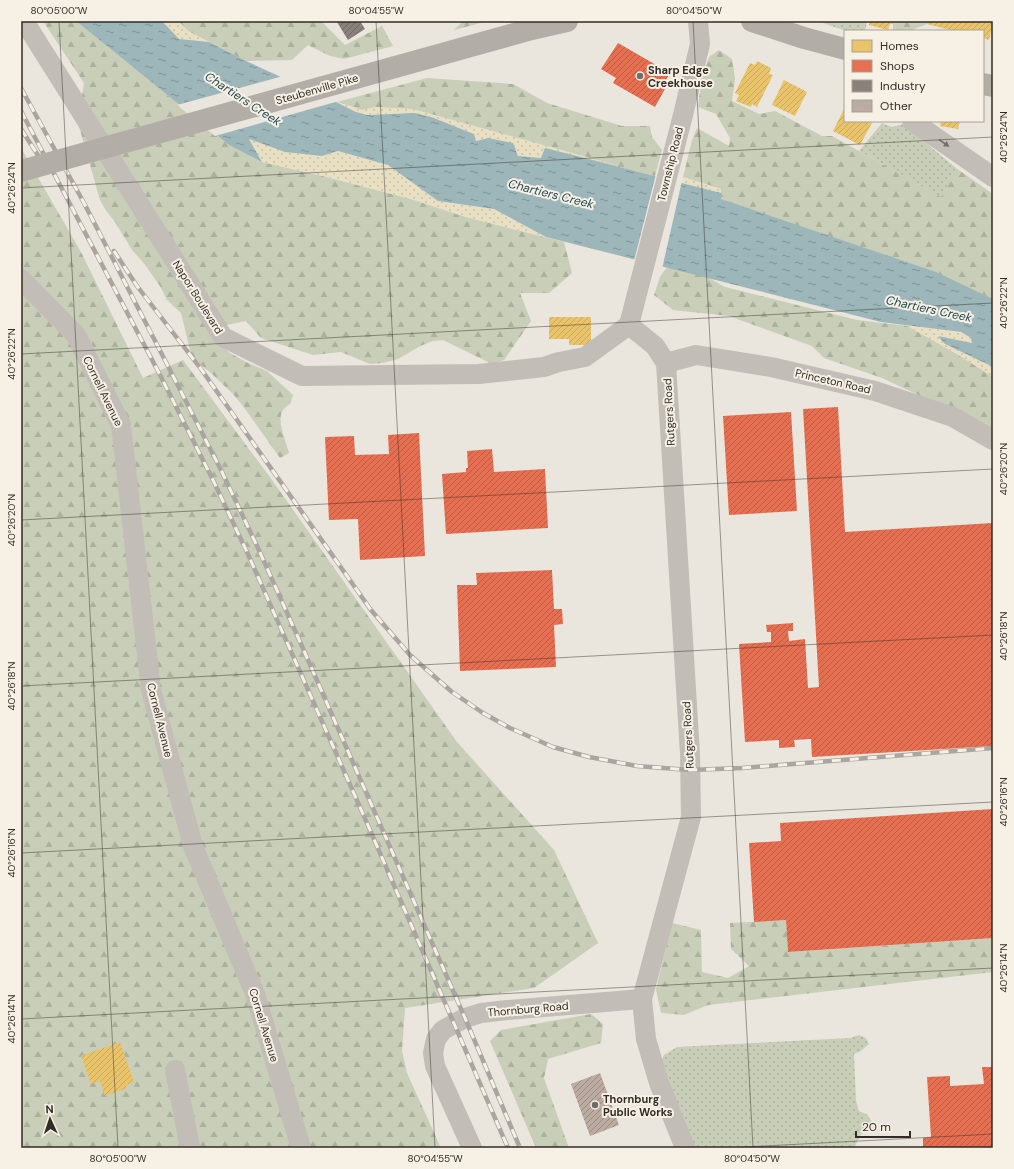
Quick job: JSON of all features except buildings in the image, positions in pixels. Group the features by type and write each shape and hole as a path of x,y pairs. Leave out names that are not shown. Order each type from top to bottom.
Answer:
{"main road":[{"name":"Steubenville Pike","path":"21,171 532,29 567,21"},
{"path":"752,21 804,38 844,49"}],"street":[{"name":"Napor Boulevard","path":"24,21 223,337 302,376 479,374 544,367 585,357 632,315"},
{"name":"Township Road","path":"632,315 700,44 698,21"},
{"path":"913,122 993,177"},
{"name":"Cornell Avenue","path":"21,280 76,334 121,425 151,690 193,846 256,994 301,1148"},
{"name":"Rutgers Road","path":"632,315 666,363 689,740 692,817 642,999 646,1039 659,1083 685,1148"},
{"name":"Princeton Road","path":"666,363 696,355 771,367 860,387 953,418 993,440"},
{"name":"Thornburg Road","path":"472,1148 436,1066 433,1053 436,1039 443,1030 465,1018 481,1013 642,999"},
{"path":"175,1070 190,1148"}],"green space":[{"path":"43,21 76,21 229,145 262,162 411,199 466,217 564,242 572,273 549,293 520,293 531,321 504,360 492,364 443,340 433,341 420,346 398,359 383,363 370,364 341,352 313,355 261,338 246,321 227,325 219,344 230,353 267,371 293,395 290,403 281,414 282,431 289,453 280,458 232,393 211,373 192,358 181,313 167,300 160,286 143,262 132,250 100,200 78,123 84,83"},
{"path":"178,21 321,21 345,45 382,26 393,46 344,59 330,56 308,45 292,60 246,61 188,31"},
{"path":"463,21 488,21 454,30"},
{"path":"818,21 867,21 865,30 844,30"},
{"path":"893,21 928,21 927,24 912,30 893,30"},
{"path":"719,50 732,59 735,79 732,101 759,114 775,111 822,136 832,136 941,197 956,168 993,194 993,300 720,199 721,189 683,177 692,140 697,128 729,146 730,138 716,114 698,107 702,77 709,57"},
{"path":"427,78 513,84 547,103 622,126 650,126 652,137 662,150 655,176 377,107 362,110 337,102"},
{"path":"882,123 892,127 903,124 956,168 942,198 859,151"},
{"path":"21,148 81,252 143,378 183,360 272,480 457,742 554,850 598,943 534,988 405,1008 402,1051 407,1073 441,1148 21,1148"},
{"path":"673,258 725,287 857,320 908,326 962,357 993,377 993,430 882,378 824,358 812,346 729,316 673,310 654,295 660,277"},
{"path":"786,920 788,952 993,938 993,972 708,1005 684,1015 661,1013 656,989 672,923 701,930 702,972 728,978 749,966 731,949 730,923"},
{"path":"591,1014 603,1024 601,1043 548,1059 544,1078 569,1148 536,1148 490,1041 501,1030"},
{"path":"859,1035 866,1038 869,1044 861,1051 854,1054 856,1101 859,1111 868,1115 871,1121 868,1127 861,1134 854,1148 694,1148 661,1062 664,1055 677,1047 850,1038"}],"sand":[{"path":"162,21 178,21 188,31 209,42 179,39"},
{"path":"337,102 362,110 377,107 413,109 627,168 545,148 541,158 518,156 488,138 476,141 474,134 431,117 414,113 367,115 356,112"},
{"path":"248,138 285,152 322,156 338,151 388,165 438,201 494,209 546,237 466,217 411,199 262,162"},
{"path":"683,177 721,189 721,193 682,183"},
{"path":"907,326 961,332 971,338 973,343 939,336 945,344 993,367 993,377 962,357"}],"water":[{"name":"Chartiers Creek","path":"76,21 162,21 179,39 209,42 246,61 356,112 367,115 414,113 431,117 474,134 476,141 488,138 513,143 518,156 541,158 545,148 721,193 721,199 936,272 993,299 993,367 945,344 938,336 972,343 971,338 961,332 881,322 546,237 494,209 438,201 388,165 338,151 322,156 285,152 249,139 262,162 229,145"}],"pier":[{"path":"283,76 339,101 215,136 177,105"},
{"path":"656,174 682,181 662,269 634,261"}],"railway":[{"path":"21,88 84,203 222,472 258,548 465,1018 520,1148"},
{"path":"21,111 159,373 212,478 247,552 367,823 508,1148"},
{"path":"21,129 43,163"},
{"path":"114,251 137,286 201,369 371,610 410,655 452,692 483,713 510,728 553,747 589,757 637,766 690,770 742,768 993,748"}],"place":[{"name":"Sharp Edge Creekhouse","path":"640,76"},
{"name":"Thornburg Public Works","path":"595,1105"}]}
